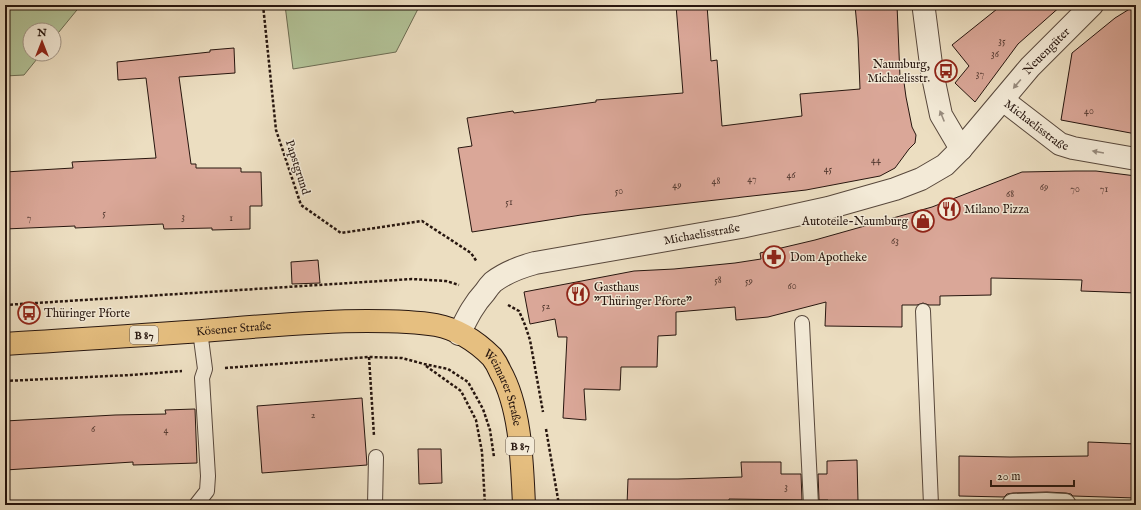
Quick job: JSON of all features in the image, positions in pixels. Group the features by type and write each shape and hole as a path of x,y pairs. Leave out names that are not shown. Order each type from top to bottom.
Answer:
{"main road":[{"name":"Kösener Straße","path":"5,344 328,322 395,321 419,323 437,325 460,334"},
{"name":"Weimarer Straße","path":"460,334 470,339 493,359 508,388 513,404 518,435 524,505"}],"street":[{"path":"925,5 924,10 932,72 941,115 961,149"},
{"name":"Neuengüter","path":"1003,100 1030,67 1092,5"},
{"name":"Michaelisstraße","path":"460,334 468,314 492,283 505,274 535,262 741,226 828,208 895,189 922,179 945,165 961,149 1003,100 1060,144 1073,148 1136,159"},
{"path":"1013,505 1065,505"}],"lane":[{"path":"923,312 931,505"},
{"path":"802,323 811,505"},
{"path":"196,505 207,491 208,476 202,378 204,369 200,331"},
{"path":"375,505 376,457"}],"path":[{"name":"Papstgrund","path":"263,5 276,130 301,205 341,233 422,221 471,253 492,283"},
{"path":"369,357 376,457"},
{"path":"485,505 482,452 476,420 461,391 424,364 448,369 468,382 483,409 490,430 495,463"}],"green space":[{"path":"5,5 81,5 62,28 62,22 22,22 22,62 35,62 24,75 5,76"},
{"path":"285,5 420,5 396,52 293,69"}],"building":[{"path":"676,5 707,5 711,61 717,60 722,126 802,116 800,94 860,89 855,5 897,5 900,77 903,75 912,127 916,135 915,143 895,168 880,176 806,190 581,215 472,232 458,148 472,146 467,118 513,111 514,113 596,102 596,100 683,93"},
{"path":"1002,5 1062,5 1018,44 975,102 955,83 969,66 952,45"},
{"path":"1136,5 1136,134 1061,120 1072,53 1115,18"},
{"path":"234,48 235,73 179,77 191,164 196,164 196,168 241,168 241,172 261,172 262,206 250,206 250,229 164,229 163,224 75,228 75,226 5,229 5,172 73,168 72,162 156,158 146,78 118,80 117,62"},
{"path":"1096,171 1136,176 1136,293 1081,291 1082,280 991,278 991,295 940,296 940,305 929,305 923,303 917,305 902,305 902,327 825,326 826,302 768,317 736,320 735,307 676,312 676,335 658,336 657,367 621,367 620,390 584,389 586,420 563,418 567,337 558,337 555,319 530,324 524,292 634,271 674,269 761,259 760,253 815,240 932,207 1022,172"},
{"path":"318,260 320,283 292,284 291,262"},
{"path":"362,398 367,465 262,473 257,406"},
{"path":"195,409 197,463 133,465 133,462 5,470 5,421 115,415 166,414 165,410"},
{"path":"1088,442 1136,444 1136,498 1073,496 1066,493 1047,492 1013,493 1007,494 1004,497 959,496 959,456 1088,456"},
{"path":"418,449 441,449 442,483 419,484"},
{"path":"857,460 858,501 819,500 818,474 827,474 827,461"},
{"path":"741,462 781,462 781,474 801,474 802,500 729,499 729,504 627,505 628,479 742,477"}],"place":[{"name":"Naumburg, Michaelisstr.","path":"946,71"},
{"name":"Milano Pizza","path":"949,209"},
{"name":"Autoteile-Naumburg","path":"923,221"},
{"name":"Dom Apotheke","path":"774,257"},
{"name":"Gasthaus \"Thüringer Pforte\"","path":"578,294"},
{"name":"Thüringer Pforte","path":"29,313"}]}
